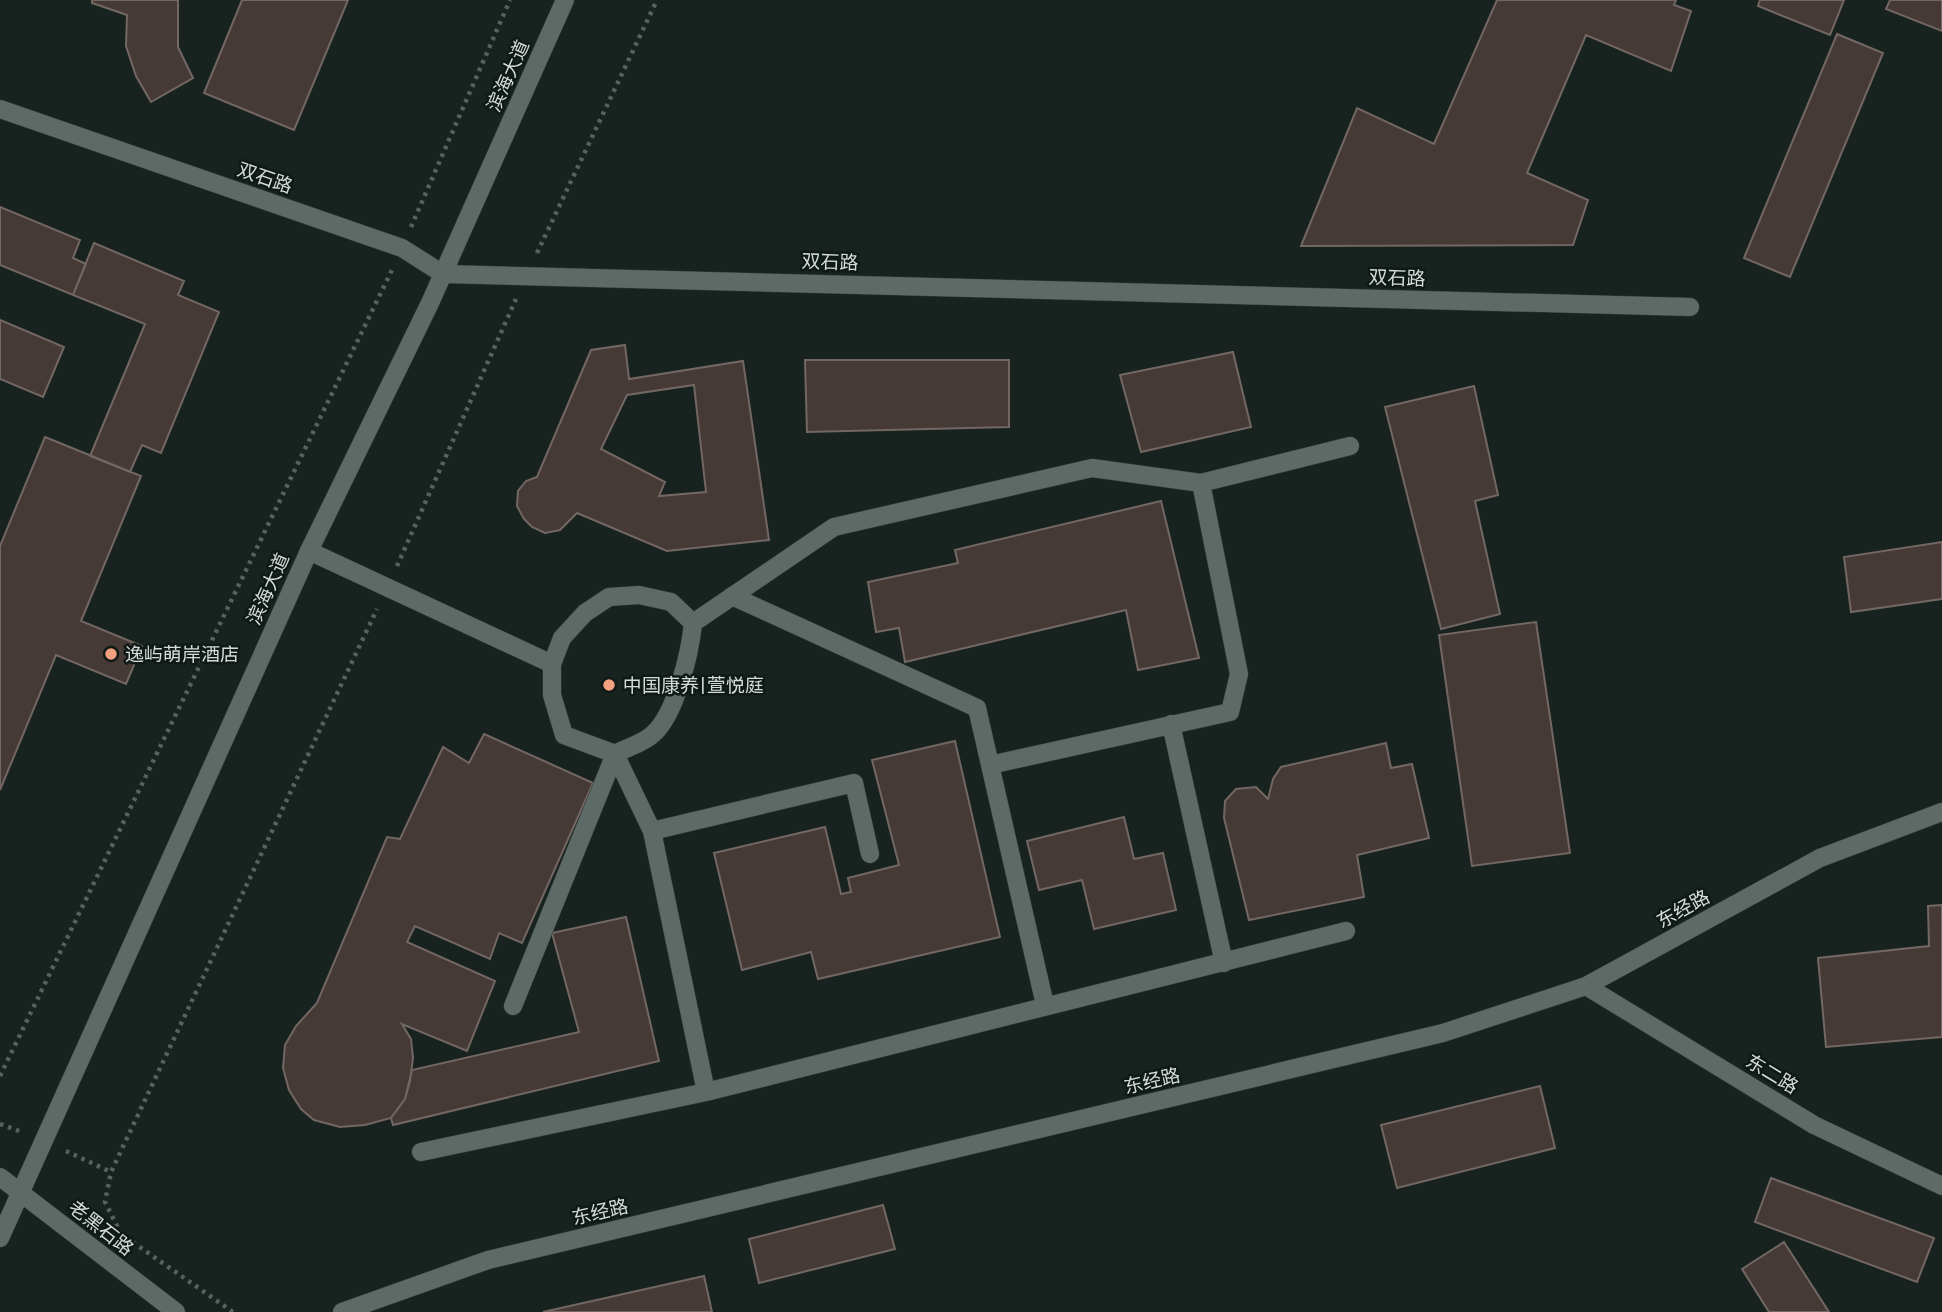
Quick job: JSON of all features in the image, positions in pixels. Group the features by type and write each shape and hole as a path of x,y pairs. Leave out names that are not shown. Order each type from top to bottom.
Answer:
{"main road":[{"name":"滨海大道","path":"0,1238 309,551 443,274 565,0"},
{"name":"双石路","path":"0,108 402,248 443,274 1690,307"},
{"path":"513,1006 615,754 654,734 674,699 689,660 693,623 834,527 1092,468 1201,483 1350,446"},
{"path":"990,765 1230,712 1239,674 1201,483"},
{"path":"309,551 552,664"},
{"path":"693,623 671,602 639,595 609,597 584,613 562,638 552,664 552,695 564,734 615,754 652,831 706,1092"},
{"path":"732,596 977,708 1045,1005"},
{"path":"1171,724 1224,962"},
{"path":"652,831 854,783 870,854"},
{"name":"东经路","path":"342,1312 488,1260 1443,1034 1586,986 1820,858 1942,812"},
{"path":"421,1152 706,1092 1346,931"},
{"name":"东二路","path":"1586,986 1814,1125 1942,1186"},
{"name":"老黑石路","path":"0,1177 176,1312"}],"path":[{"path":"0,1076 402,248 510,0"},
{"path":"233,1312 121,1234 105,1202 109,1182 387,588 527,275 657,0"}],"building":[{"path":"92,0 178,0 178,47 193,78 151,102 136,76 126,46 127,15 92,3"},
{"path":"242,0 348,0 294,130 204,93"},
{"path":"1497,0 1676,0 1674,5 1691,11 1671,71 1586,35 1527,173 1588,200 1573,245 1301,246 1357,108 1434,144"},
{"path":"1760,0 1844,0 1830,35 1758,6"},
{"path":"1890,0 1942,0 1942,31 1886,9"},
{"path":"1837,34 1883,53 1790,277 1744,258"},
{"path":"0,207 80,240 73,258 86,264 73,295 0,265"},
{"path":"94,243 184,281 178,295 219,312 161,453 142,445 130,472 90,456 145,324 73,295"},
{"path":"0,320 64,347 43,397 0,379"},
{"path":"625,345 629,379 743,361 769,540 667,551 577,513 560,530 545,533 532,527 524,519 517,506 518,491 526,481 537,477 591,350","holes":["694,385 706,492 659,496 665,482 601,449 627,395"]},
{"path":"1233,352 1251,427 1141,452 1120,375"},
{"path":"805,360 1009,360 1009,427 807,432"},
{"path":"1474,386 1498,495 1475,501 1500,614 1441,629 1385,407"},
{"path":"45,437 141,476 81,621 142,646 126,684 56,655 0,790 0,546"},
{"path":"1161,501 1199,658 1138,670 1126,610 905,662 899,628 876,632 868,582 958,563 955,550"},
{"path":"1942,542 1942,599 1851,612 1844,557"},
{"path":"1536,622 1570,853 1472,866 1439,635"},
{"path":"484,734 593,783 522,943 499,933 490,959 415,926 407,942 495,981 467,1051 402,1024 411,1039 413,1058 405,1099 391,1118 365,1125 340,1127 314,1120 301,1109 289,1090 283,1068 285,1045 296,1026 317,1003 387,837 400,839 443,747 469,763"},
{"path":"955,741 1000,937 818,979 811,952 742,970 714,853 825,827 841,894 851,892 848,878 899,865 872,760"},
{"path":"1386,743 1391,768 1412,764 1429,838 1357,855 1364,897 1249,920 1224,818 1225,801 1236,789 1256,787 1268,799 1273,779 1281,767"},
{"path":"1124,817 1134,859 1163,853 1176,910 1094,929 1082,880 1039,890 1027,841"},
{"path":"1942,905 1942,1037 1826,1047 1818,958 1929,946 1928,906"},
{"path":"626,917 659,1061 393,1125 391,1118 405,1099 412,1070 579,1032 552,933"},
{"path":"1540,1086 1555,1148 1397,1188 1381,1125"},
{"path":"1771,1178 1934,1238 1917,1282 1755,1222"},
{"path":"883,1205 895,1249 759,1283 749,1239"},
{"path":"1784,1242 1829,1312 1769,1312 1742,1269"},
{"path":"704,1276 712,1312 543,1312"}],"place":[{"name":"逸屿萌岸酒店","path":"111,654"},
{"name":"中国康养|萱悦庭","path":"609,685"}]}
